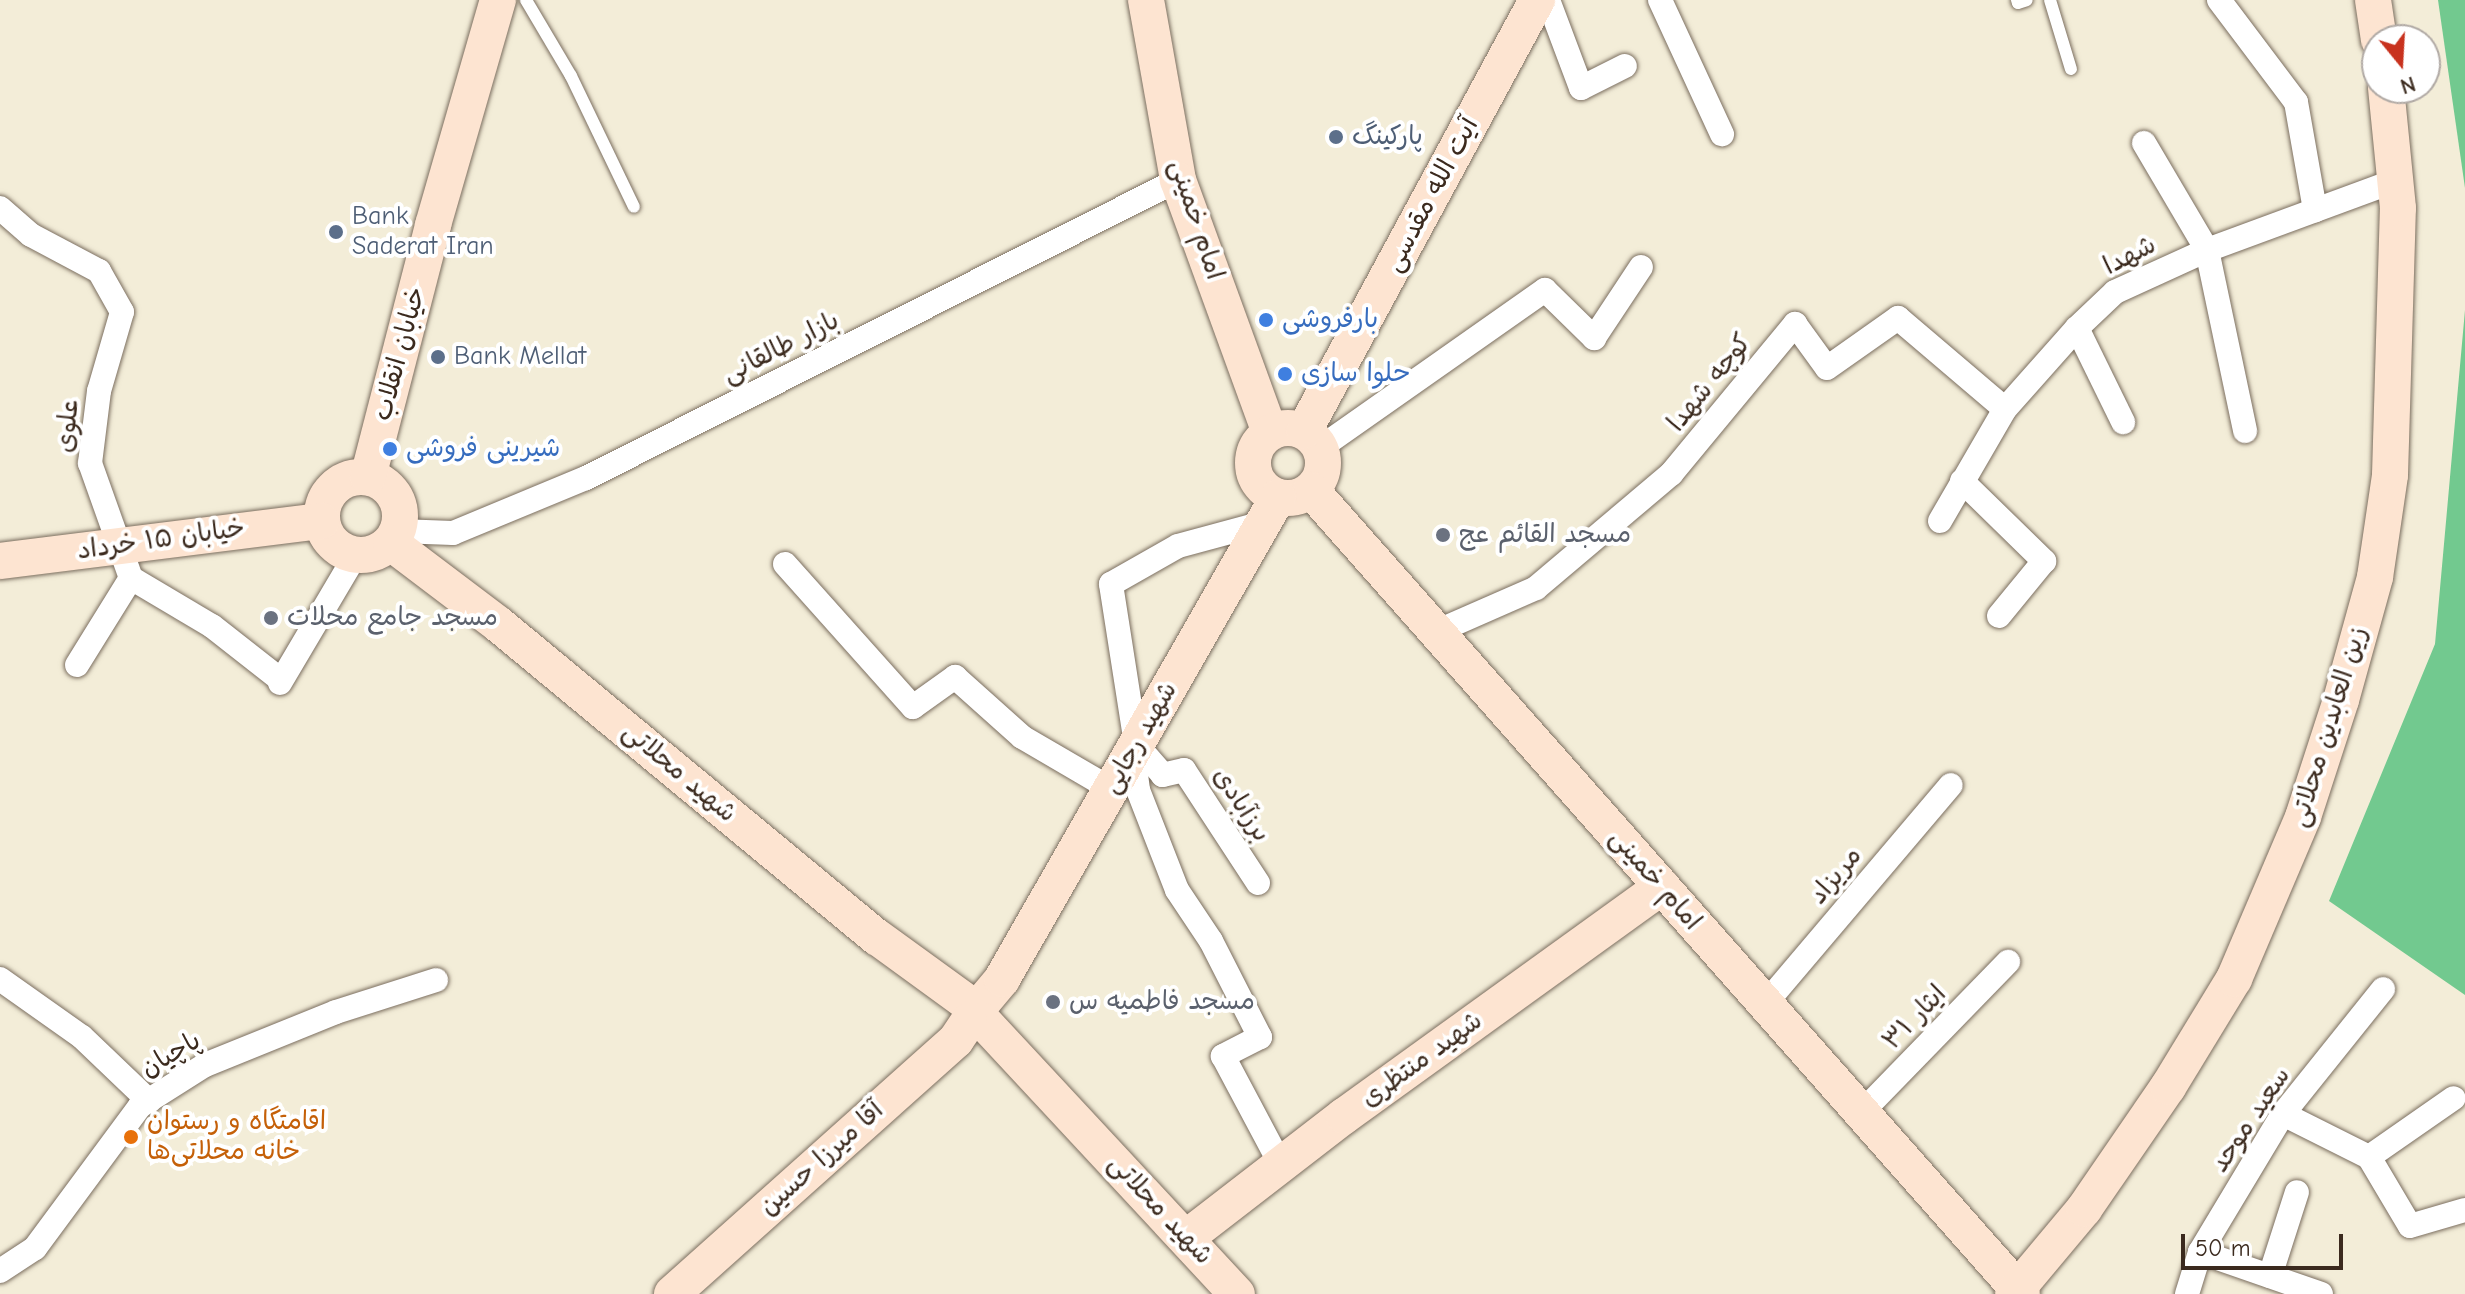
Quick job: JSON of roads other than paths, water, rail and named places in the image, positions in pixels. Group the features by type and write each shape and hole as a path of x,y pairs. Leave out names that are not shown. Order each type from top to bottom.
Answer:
{"main road":[{"name":"خیابان انقلاب","path":"368,477 433,225 498,0"},
{"name":"امام خمینی","path":"1146,0 1178,180 1298,437"},
{"name":"آیت الله مقدسی","path":"1284,503 1259,484 1254,473 1255,450 1298,437 1537,0"},
{"path":"2373,0 2377,24"},
{"name":"زین العابدین محلاتی","path":"2013,1287 2084,1209 2168,1087 2234,979 2303,817 2375,577 2390,475 2397,325 2395,181 2388,104"},
{"name":"شهید رجایی","path":"981,1005 1284,503 1323,471 1298,437"},
{"path":"356,477 368,477 379,481 396,497 400,508 394,537 381,551 355,556 332,544 322,521 322,509 334,488 356,477"},
{"name":"امام خمینی","path":"1284,503 1436,632 2013,1287"},
{"name":"خیابان ۱۵ خرداد","path":"0,561 322,521"},
{"name":"شهید محلاتی","path":"394,537 877,937 981,1005 1237,1294"},
{"name":"شهید منتظری","path":"1186,1238 1662,887"},
{"name":"آقا میرزا حسین","path":"672,1294 956,1040 981,1005"}],"street":[{"path":"1548,0 1581,88 1625,66"},
{"path":"1660,0 1722,134"},
{"path":"2219,0 2296,102 2315,210"},
{"path":"2144,143 2207,250 2245,431"},
{"name":"بازار طالقانی","path":"394,537 453,533 586,478 1178,180"},
{"name":"شهدا","path":"1940,521 2005,409 2077,328 2115,292 2207,250 2395,181"},
{"name":"علوی","path":"4,218 99,271 122,312 99,391 90,463 131,578"},
{"path":"1298,437 1545,290 1594,338 1641,267"},
{"name":"کوچه شهدا","path":"1436,632 1536,588 1671,474 1795,324 1827,368 1898,318 2005,409"},
{"path":"2077,328 2123,422"},
{"path":"1962,481 2044,561 1999,616"},
{"path":"1281,1165 1223,1056 1260,1037 1211,941 1177,890 1138,790 1135,747 1111,584 1178,546 1284,503"},
{"path":"77,665 131,578 212,626 279,680 330,592 355,556"},
{"path":"785,564 913,707 955,677 1022,737 1111,789"},
{"name":"برزآبادی","path":"1135,747 1163,775 1184,770 1258,883"},
{"name":"مریزاد","path":"1765,1004 1951,785"},
{"name":"ایثار ۳۱","path":"1861,1113 2008,962"},
{"path":"0,979 82,1037 149,1101"},
{"name":"پاچیان","path":"0,1271 35,1248 140,1106 205,1065 336,1012 436,980"},
{"name":"سعید موحد","path":"2187,1294 2200,1252 2283,1114 2383,989"},
{"path":"2369,1157 2454,1098"},
{"path":"2283,1114 2369,1157 2410,1226 2465,1210"},
{"path":"2270,1276 2297,1192"},
{"path":"2200,1252 2321,1294"}],"lane":[{"path":"526,0 571,76 634,207"},
{"path":"2017,0 2018,3 2027,0"},
{"path":"2050,0 2071,69"}],"place":[{"name":"پارکینگ","path":"1336,137"},
{"name":"Bank Saderat Iran","path":"336,232"},
{"name":"بارفروشی","path":"1266,320"},
{"name":"Bank Mellat","path":"438,357"},
{"name":"حلوا سازی","path":"1285,374"},
{"name":"شیرینی فروشی","path":"390,449"},
{"name":"مسجد القائم عج","path":"1443,535"},
{"name":"مسجد جامع محلات","path":"271,618"},
{"name":"مسجد فاطمیه س","path":"1053,1002"},
{"name":"اقامتگاه و رستوان خانه محلاتی‌ها","path":"131,1137"}]}
